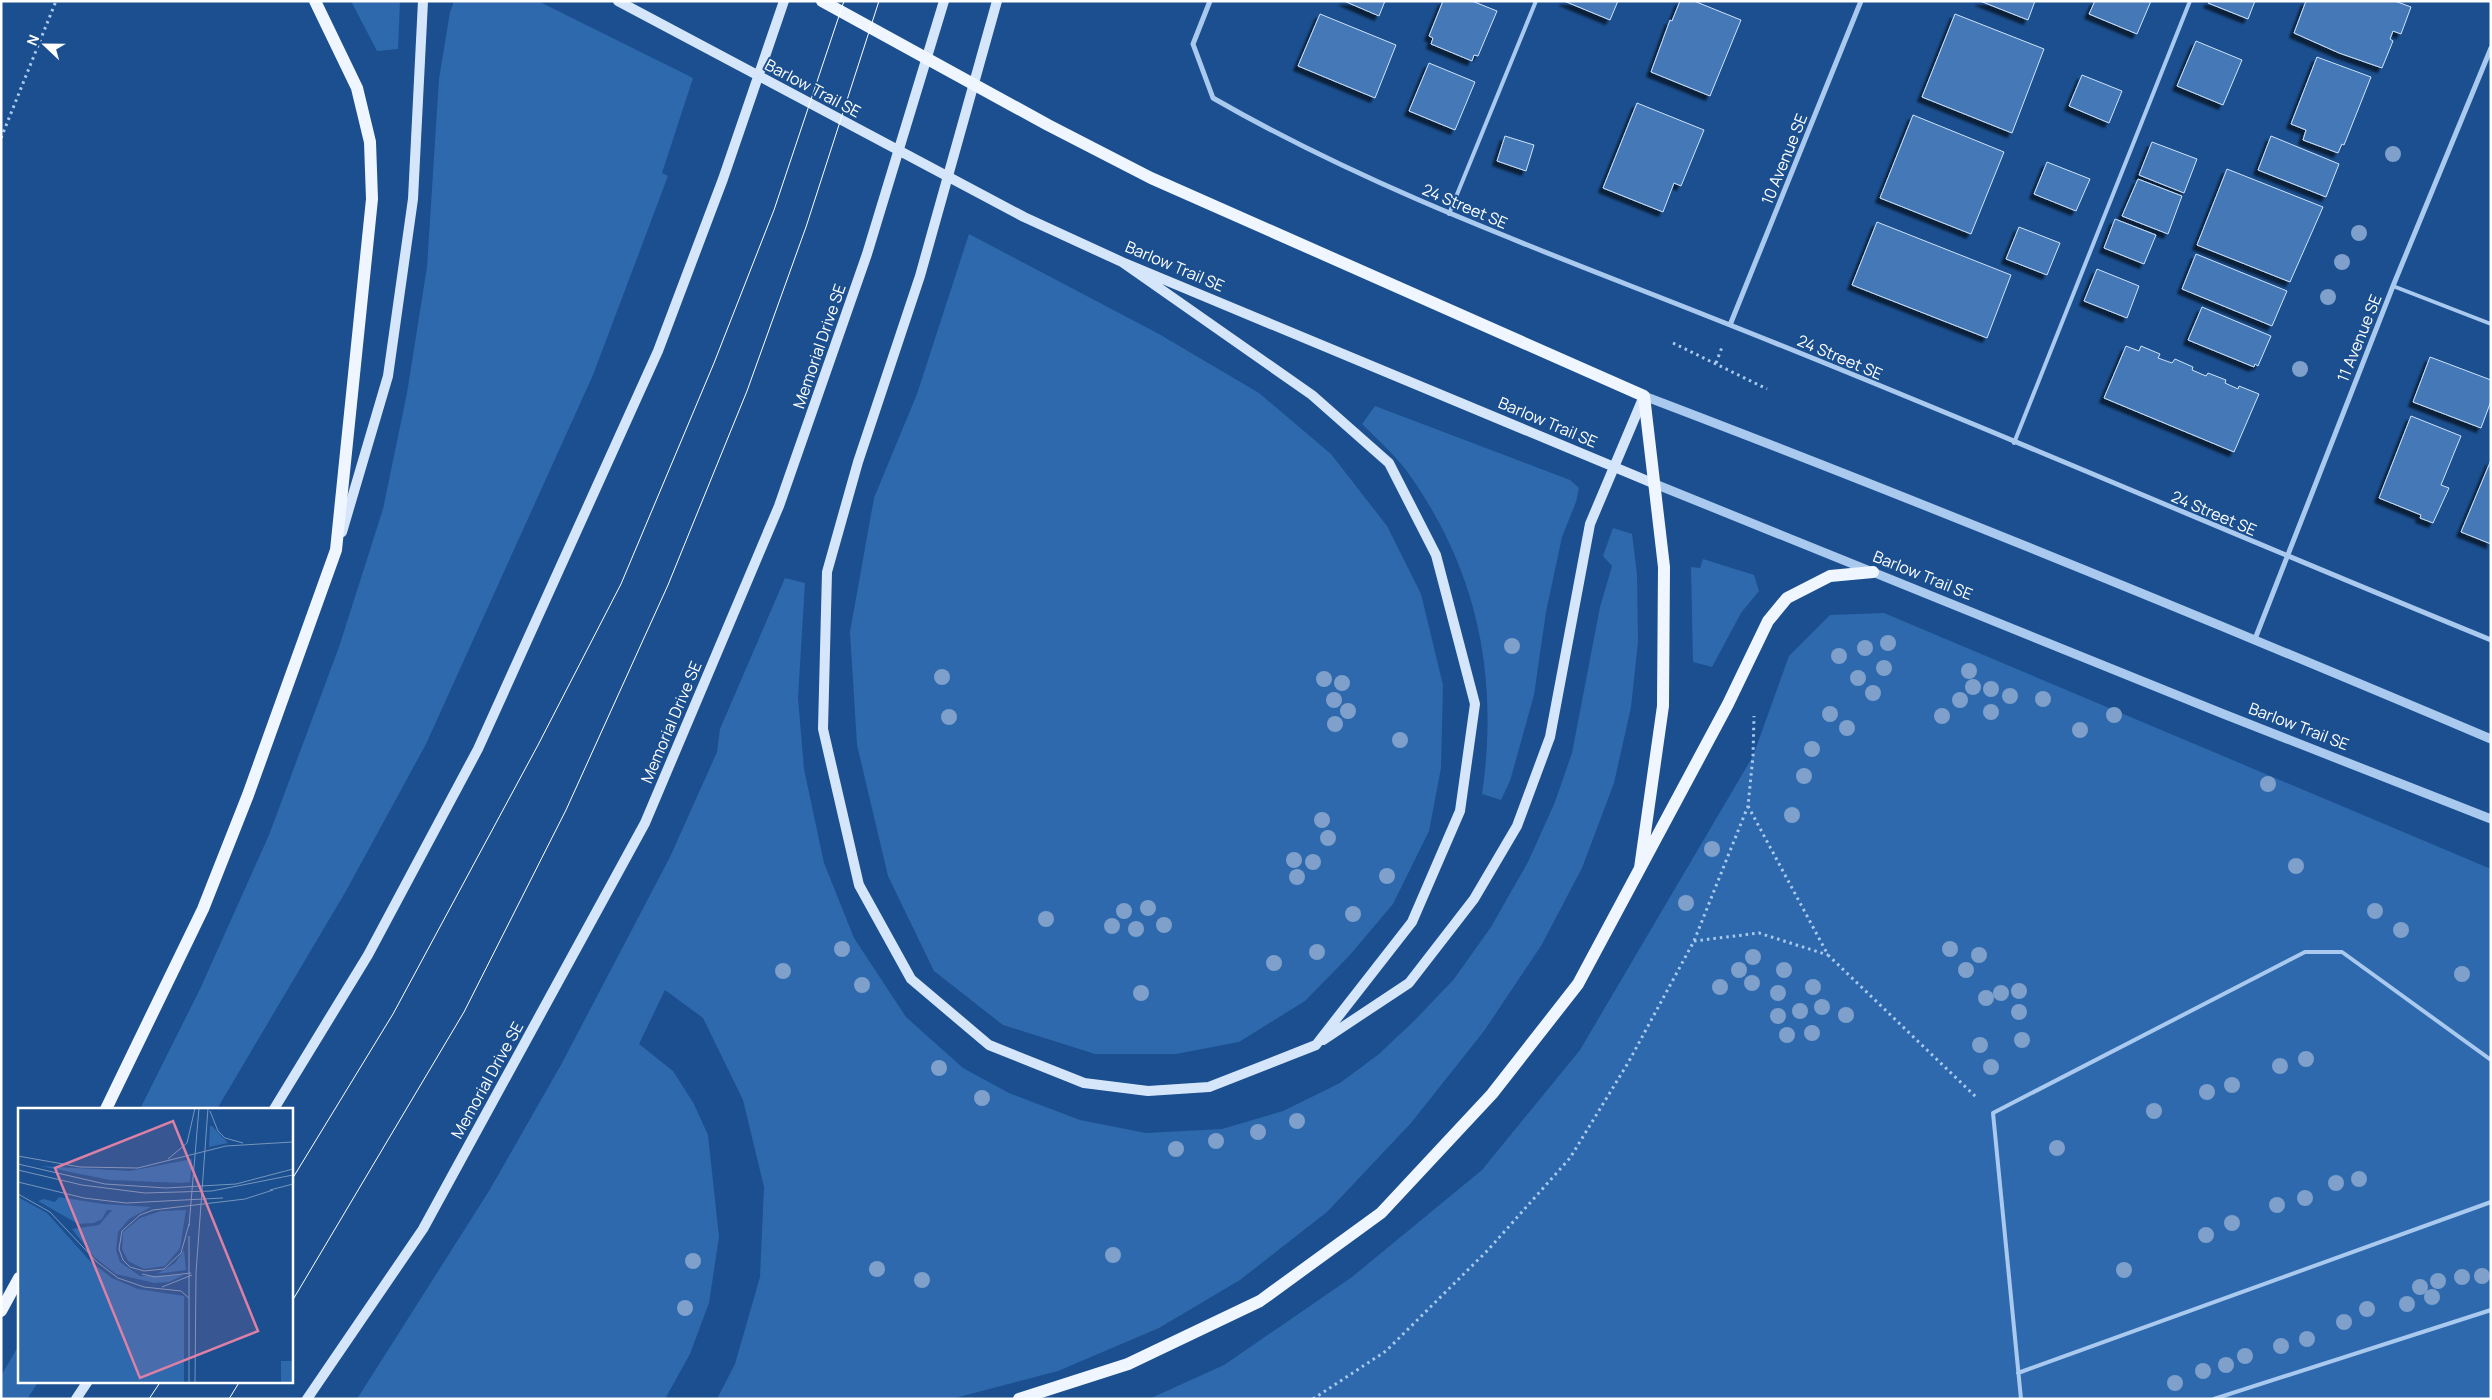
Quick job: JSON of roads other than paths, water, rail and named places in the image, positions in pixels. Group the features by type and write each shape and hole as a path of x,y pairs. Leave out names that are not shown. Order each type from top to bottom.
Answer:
{"main road":[{"path":"315,1 357,88 370,142 372,199 336,550"},
{"path":"106,1108 203,908 248,795 336,550 388,376 413,199 423,1"},
{"name":"Barlow Trail SE","path":"618,1 979,194 1122,262 1655,484"},
{"path":"275,1108 368,955 478,750 658,350 723,180 784,1"},
{"path":"822,1 1040,121 1151,178 1644,396"},
{"name":"Memorial Drive SE","path":"307,1399 423,1229 645,823 779,506 868,254 944,1"},
{"path":"997,1 920,276 858,462 827,572 823,729 859,885 911,979 989,1046 1084,1083 1148,1091 1209,1087 1316,1045 1409,983 1474,899 1517,826 1550,737 1590,524 1644,396"},
{"path":"1122,262 1312,395 1389,463 1436,555 1475,704 1460,811 1412,922 1316,1045"},
{"path":"1640,868 1663,706 1664,567 1644,396"},
{"path":"1019,1399 1128,1364 1260,1301 1381,1213 1492,1094 1578,984 1728,704 1768,621 1787,598 1830,576 1873,572"},
{"path":"1,1311 18,1280"},
{"path":"76,1399 87,1382"}],"street":[{"name":"24 Street SE","path":"1210,1 1192,44 1212,98 1262,127 1449,214 1730,325 2491,640"},
{"name":"10 Avenue SE","path":"1730,325 1861,1"},
{"name":"11 Avenue SE","path":"2255,639 2393,286 2491,48"},
{"path":"1644,396 2255,639 2491,739"},
{"name":"Barlow Trail SE","path":"1655,484 2491,819"}],"lane":[{"path":"1449,214 1536,1"},
{"path":"2014,443 2190,1"},
{"path":"2393,286 2491,324"},
{"path":"2021,1399 1993,1113 2305,952 2342,952 2491,1060"},
{"path":"2018,1373 2491,1202"},
{"path":"2214,1399 2491,1310"}],"tram line":[{"path":"292,1179 393,1014 538,745 621,584 714,363 774,210 844,1"},
{"path":"292,1301 464,1012 566,810 668,585 747,391 806,227 879,1"},
{"path":"149,1399 160,1382"},
{"path":"229,1399 239,1382"}]}
